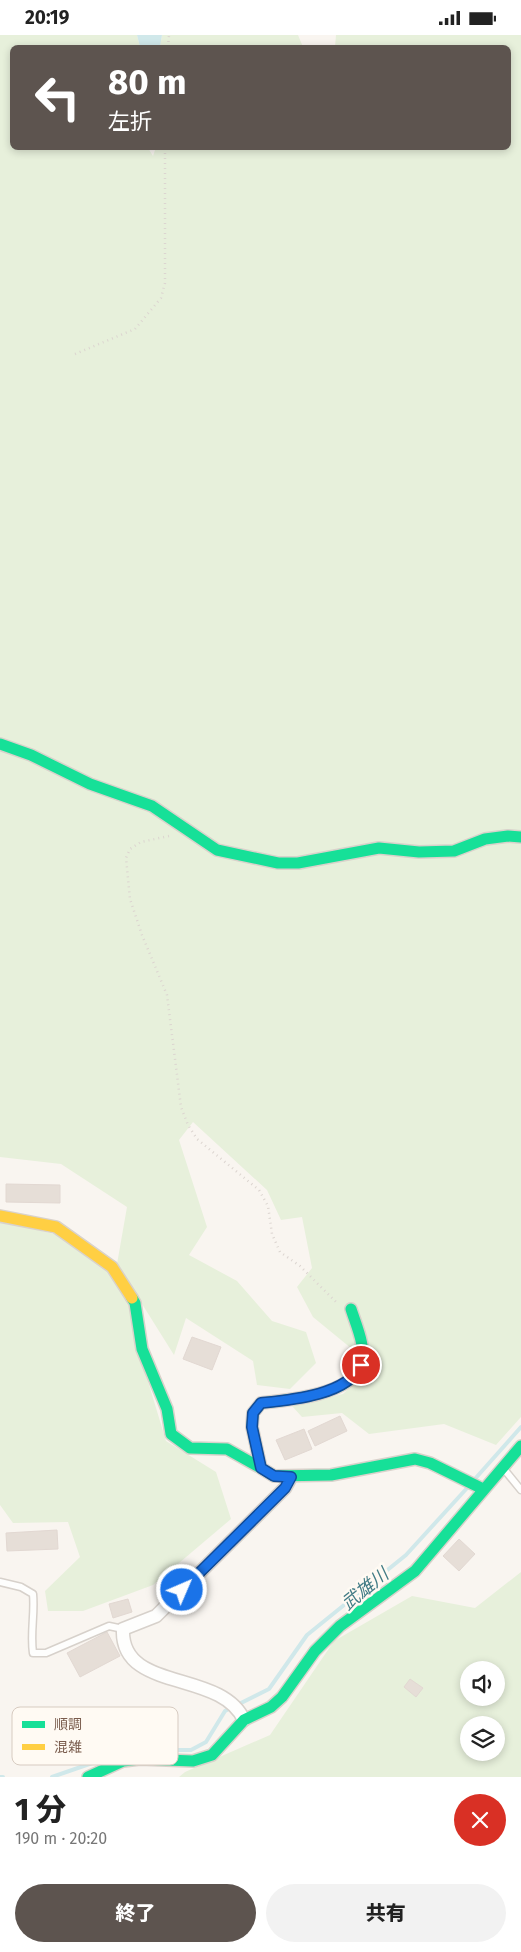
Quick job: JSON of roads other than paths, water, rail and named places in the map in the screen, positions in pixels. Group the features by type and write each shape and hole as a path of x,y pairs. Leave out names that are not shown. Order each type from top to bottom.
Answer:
{"street":[{"path":"0,744 31,755 90,784 152,806 192,835 217,850 278,863 298,863 379,848 419,852 454,851 485,839 508,836 521,837"},
{"path":"0,1216 56,1227 112,1267 135,1303 142,1349 167,1409 171,1434 190,1448 227,1449 274,1476 291,1477 331,1475 415,1459 430,1463 483,1489"},
{"path":"261,1468 252,1427 253,1413 261,1403 329,1391 346,1383 358,1373 361,1365 361,1343 351,1309"},
{"path":"178,1760 193,1761 212,1755 242,1715 271,1707 282,1697 314,1651 340,1625 415,1571 521,1446"},
{"path":"242,1715 224,1699 193,1684 146,1670 132,1660 123,1640 124,1629 156,1616 285,1488 291,1477"},
{"path":"88,1777 114,1765"}],"lane":[{"path":"502,1467 521,1490"},
{"path":"0,1582 21,1587 33,1594 34,1607 31,1638 33,1653 46,1653 109,1626 124,1629"}],"water":[{"path":"137,35 162,35 160,45 140,45"}],"waterway":[{"name":"武雄川","path":"474,1480 521,1427"},
{"name":"武雄川","path":"178,1750 191,1750 206,1742 225,1711 269,1689 307,1635 406,1555 468,1487"},
{"name":"武雄川","path":"52,1777 87,1765"}]}
